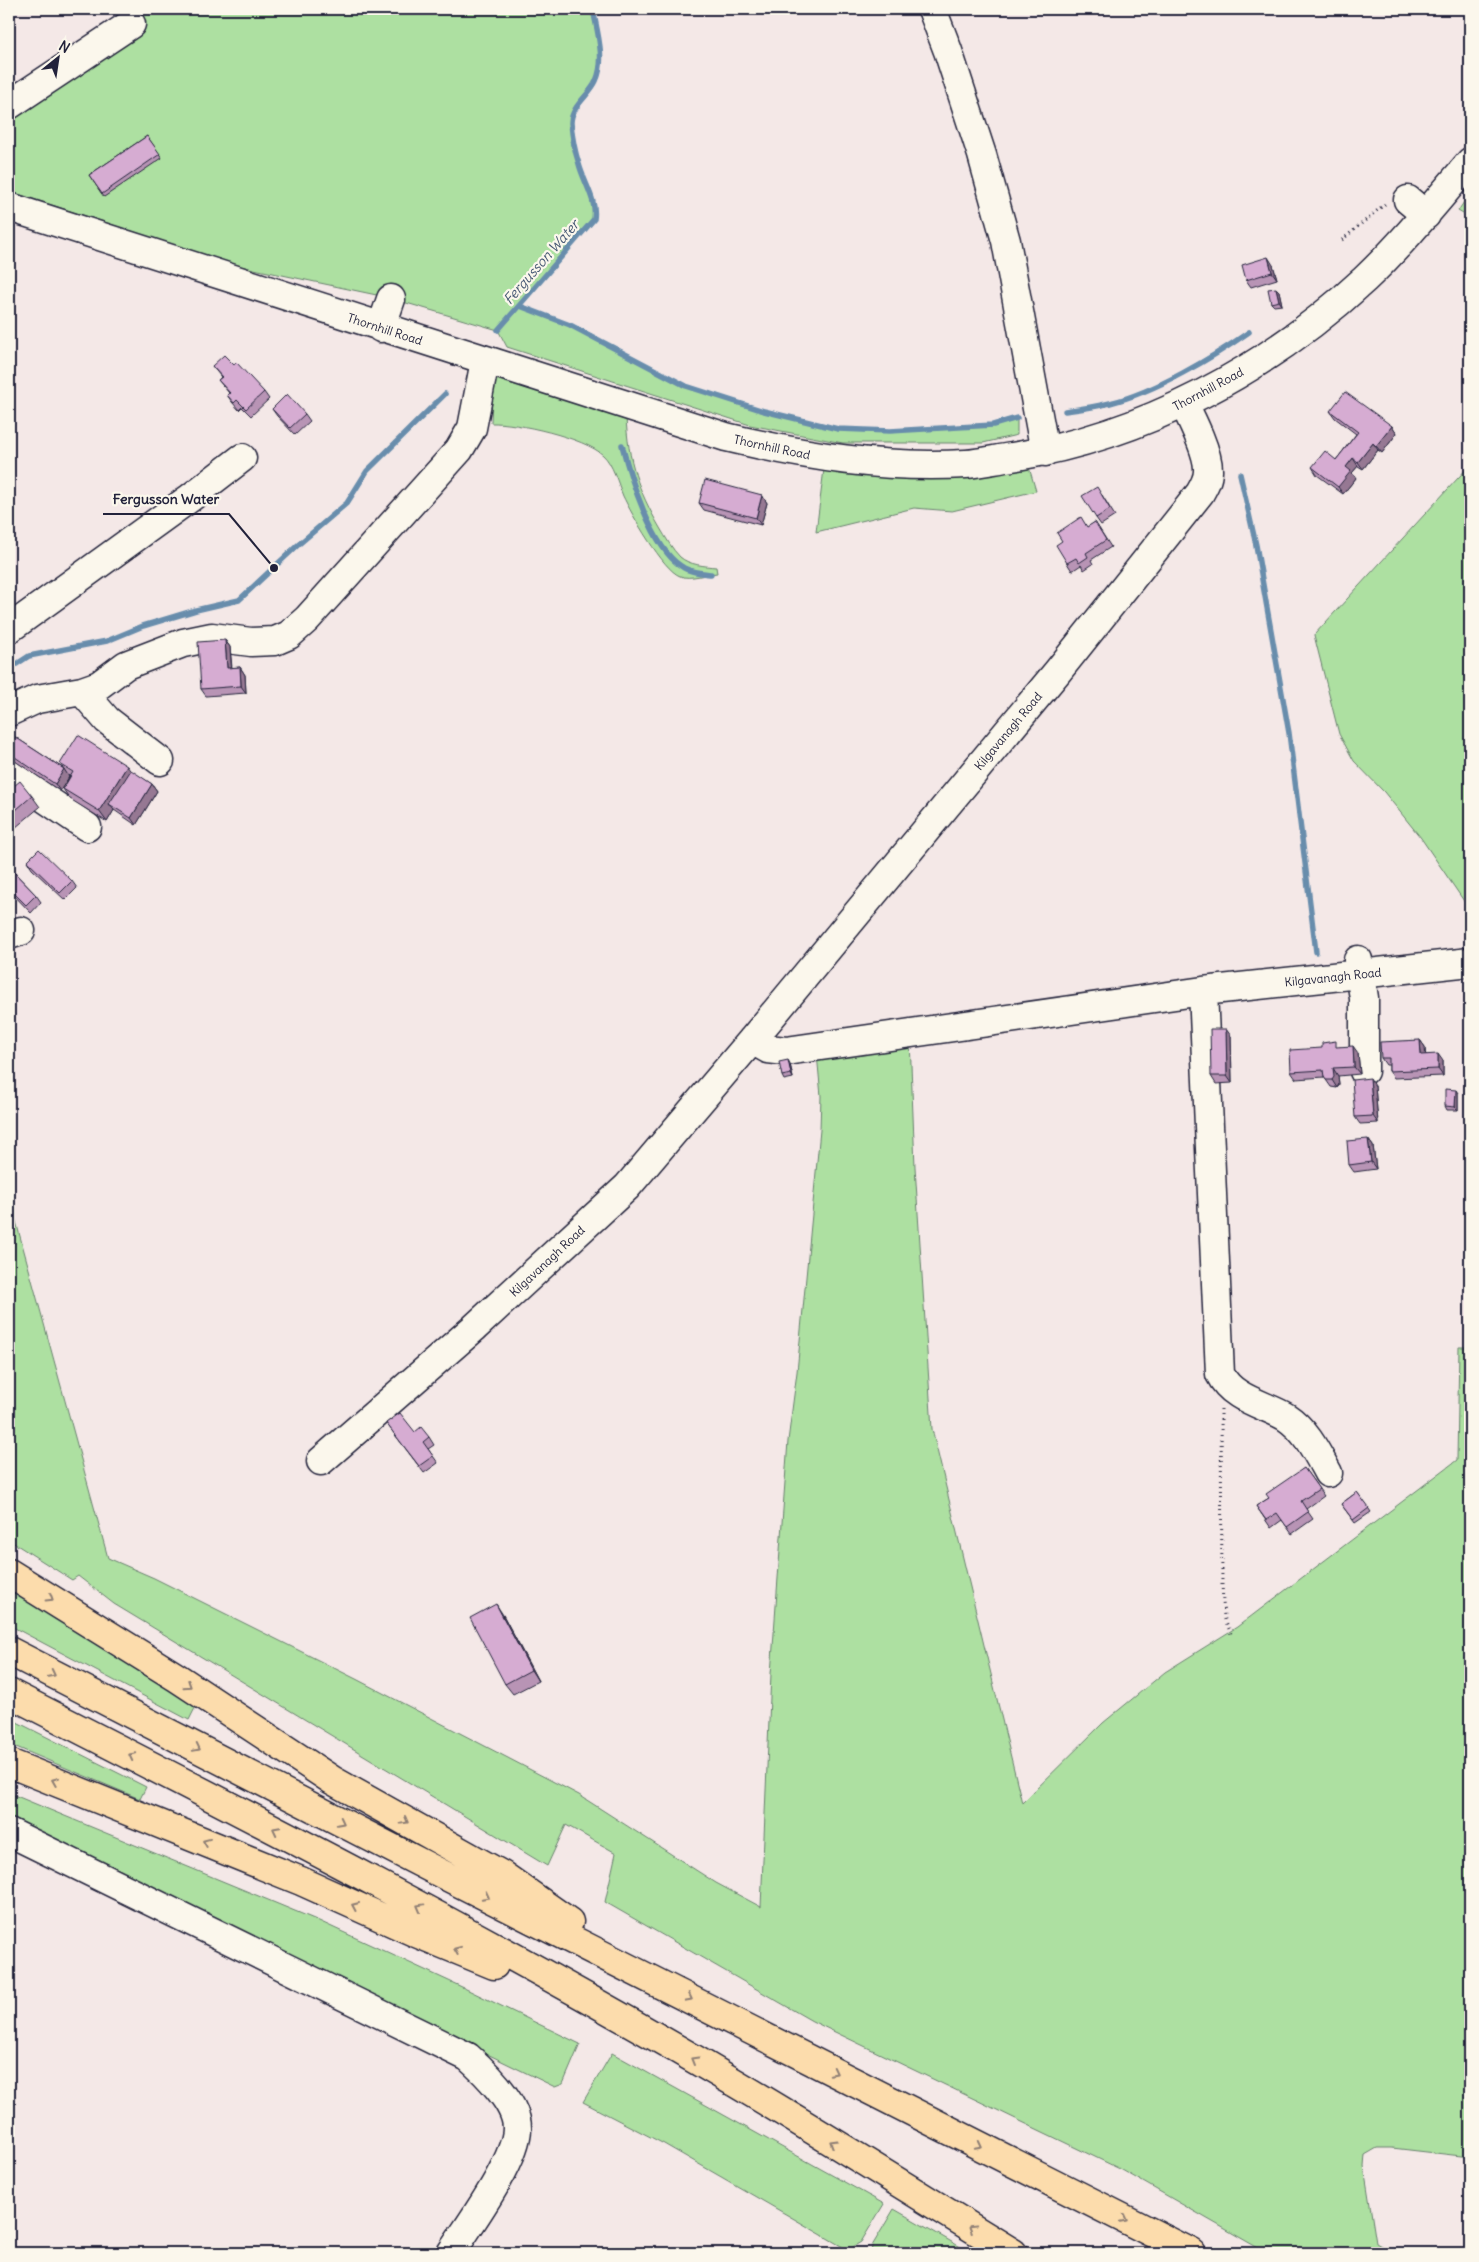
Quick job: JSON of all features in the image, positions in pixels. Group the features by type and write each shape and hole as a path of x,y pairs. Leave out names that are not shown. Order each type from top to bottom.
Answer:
{"highway":[{"path":"9,1573 176,1677 332,1780 502,1875 646,1976"},
{"path":"9,1651 1192,2253"},
{"path":"9,1693 359,1873 600,2007 736,2084 1013,2253"},
{"path":"9,1763 301,1881 416,1933 600,2007"}],"street":[{"path":"932,9 948,51 1006,241 1045,452"},
{"path":"9,105 131,24"},
{"name":"Thornhill Road","path":"9,207 381,328 726,437 794,453 833,459 890,464 967,464 1045,452 1114,431 1184,404 1260,360 1291,339 1365,278 1424,216 1453,199 1470,162"},
{"path":"381,328 391,299"},
{"path":"9,712 37,699 82,691 99,685 126,665 183,643 212,637 265,643 276,641 289,635 307,619 458,450 472,428 485,361"},
{"name":"Kilgavanagh Road","path":"321,1461 474,1328 627,1187 752,1040 1011,716 1200,493 1206,482 1209,470 1205,455 1184,404"},
{"path":"9,629 242,458"},
{"path":"82,691 107,720 160,761"},
{"path":"9,774 87,827"},
{"name":"Kilgavanagh Road","path":"752,1040 768,1049 786,1051 1360,967 1470,962"},
{"path":"1360,967 1364,998 1364,1071"},
{"path":"1203,991 1220,1374 1225,1384 1233,1390 1287,1418 1298,1427 1309,1440 1328,1473"},
{"path":"9,1832 468,2057 490,2077 514,2113 517,2128 515,2142 508,2160 451,2253"}],"path":[{"path":"1342,240 1396,196 1424,216"},
{"path":"1220,1374 1222,1585 1224,1617 1232,1636"}],"green space":[{"path":"140,9 593,9 600,50 597,79 591,92 576,107 571,119 578,163 595,208 594,219 521,306 570,325 686,386 764,411 838,429 890,431 993,425 1017,418 1017,435 983,443 843,443 750,425 507,347 498,330 386,297 235,265 9,191 9,94"},
{"path":"1470,193 1470,218 1458,211"},
{"path":"493,373 626,417 629,448 636,475 640,488 660,528 680,557 702,566 716,567 717,573 684,577 673,572 657,553 640,527 623,496 607,459 594,449 550,432 517,425 491,423"},
{"path":"1028,464 1036,491 952,511 914,508 816,532 824,469"},
{"path":"1470,465 1470,910 1421,838 1384,792 1354,761 1339,734 1314,635"},
{"path":"910,1039 915,1167 932,1429 1022,1803 1103,1723 1165,1672 1237,1627 1457,1460 1459,1347 1470,1347 1470,2157 1392,2148 1377,2148 1365,2155 1364,2167 1376,2243 1393,2253 1267,2253 1122,2170 812,2021 605,1902 616,1853 566,1825 547,1866 114,1604 78,1576 72,1580 9,1540 9,1196 108,1558 154,1578 356,1679 579,1795 716,1883 761,1907 771,1674 788,1441 797,1372 820,1130 821,1096 817,1054"},
{"path":"9,1588 196,1706 189,1720 9,1625"},
{"path":"9,1718 146,1787 140,1799 9,1744 12,1731 9,1730"},
{"path":"9,1793 319,1921 580,2044 563,2084 555,2087 9,1821"},
{"path":"612,2053 884,2204 861,2242 848,2250 664,2144 583,2102"},
{"path":"894,2209 971,2253 871,2253 872,2246"}],"building":[{"path":"147,136 160,154 102,194 89,175"},
{"path":"1268,257 1272,272 1246,280 1242,265"},
{"path":"1276,288 1279,301 1271,303 1268,289"},
{"path":"224,355 234,365 236,362 264,392 246,409 237,400 234,403 227,395 230,393 218,380 222,377 212,366"},
{"path":"1345,392 1392,426 1376,446 1373,443 1358,462 1353,458 1346,467 1351,471 1338,487 1312,467 1325,451 1336,460 1358,432 1330,411"},
{"path":"287,394 305,414 290,428 272,409"},
{"path":"705,480 762,495 756,518 699,503"},
{"path":"1097,487 1110,509 1096,518 1082,496"},
{"path":"1081,517 1087,527 1095,522 1106,540 1086,553 1088,557 1079,563 1076,558 1067,563 1056,545 1062,541 1057,533"},
{"path":"225,640 227,668 240,667 241,686 201,689 198,642"},
{"path":"9,733 64,769 55,784 9,753"},
{"path":"78,735 127,766 99,811 63,789 73,772 60,764"},
{"path":"131,770 152,784 131,818 109,804"},
{"path":"20,781 32,796 9,816 9,790"},
{"path":"39,849 72,881 60,893 27,861"},
{"path":"9,867 36,895 26,905 9,888"},
{"path":"1210,1029 1226,1029 1227,1076 1211,1076"},
{"path":"1420,1040 1421,1055 1438,1054 1438,1069 1389,1071 1389,1058 1381,1058 1380,1042"},
{"path":"1336,1041 1336,1047 1353,1046 1354,1067 1333,1068 1334,1077 1332,1080 1326,1080 1323,1070 1291,1072 1290,1050 1322,1048 1322,1043"},
{"path":"788,1060 791,1074 782,1076 779,1062"},
{"path":"1370,1078 1373,1116 1355,1117 1352,1080"},
{"path":"1445,1089 1456,1090 1455,1107 1445,1106"},
{"path":"1368,1139 1371,1162 1349,1165 1347,1141"},
{"path":"400,1413 415,1432 421,1427 429,1437 423,1442 433,1456 419,1466 386,1423"},
{"path":"1304,1468 1319,1489 1301,1501 1308,1512 1287,1527 1277,1513 1266,1520 1256,1506 1269,1498 1266,1494"},
{"path":"1357,1492 1369,1508 1353,1520 1341,1504"},
{"path":"496,1604 531,1670 505,1684 470,1618"}],"waterway":[{"name":"Fergusson Water","path":"498,330 594,219 594,205 581,171 571,123 574,111 593,86 599,72 600,45 593,9"},
{"path":"520,306 570,325 686,386 764,411 838,429 890,431 993,425 1017,418"},
{"path":"1065,411 1088,408 1146,391 1201,363 1249,332"},
{"name":"Fergusson Water","path":"9,669 29,656 107,641 143,626 196,610 239,600 299,544 347,503 367,471 445,394"},
{"path":"622,445 644,511 661,544 670,557 684,568 695,572 711,574"},
{"path":"1240,474 1256,545 1289,733 1316,952"}],"place":[{"name":"Fergusson Water","path":"274,568"}]}
